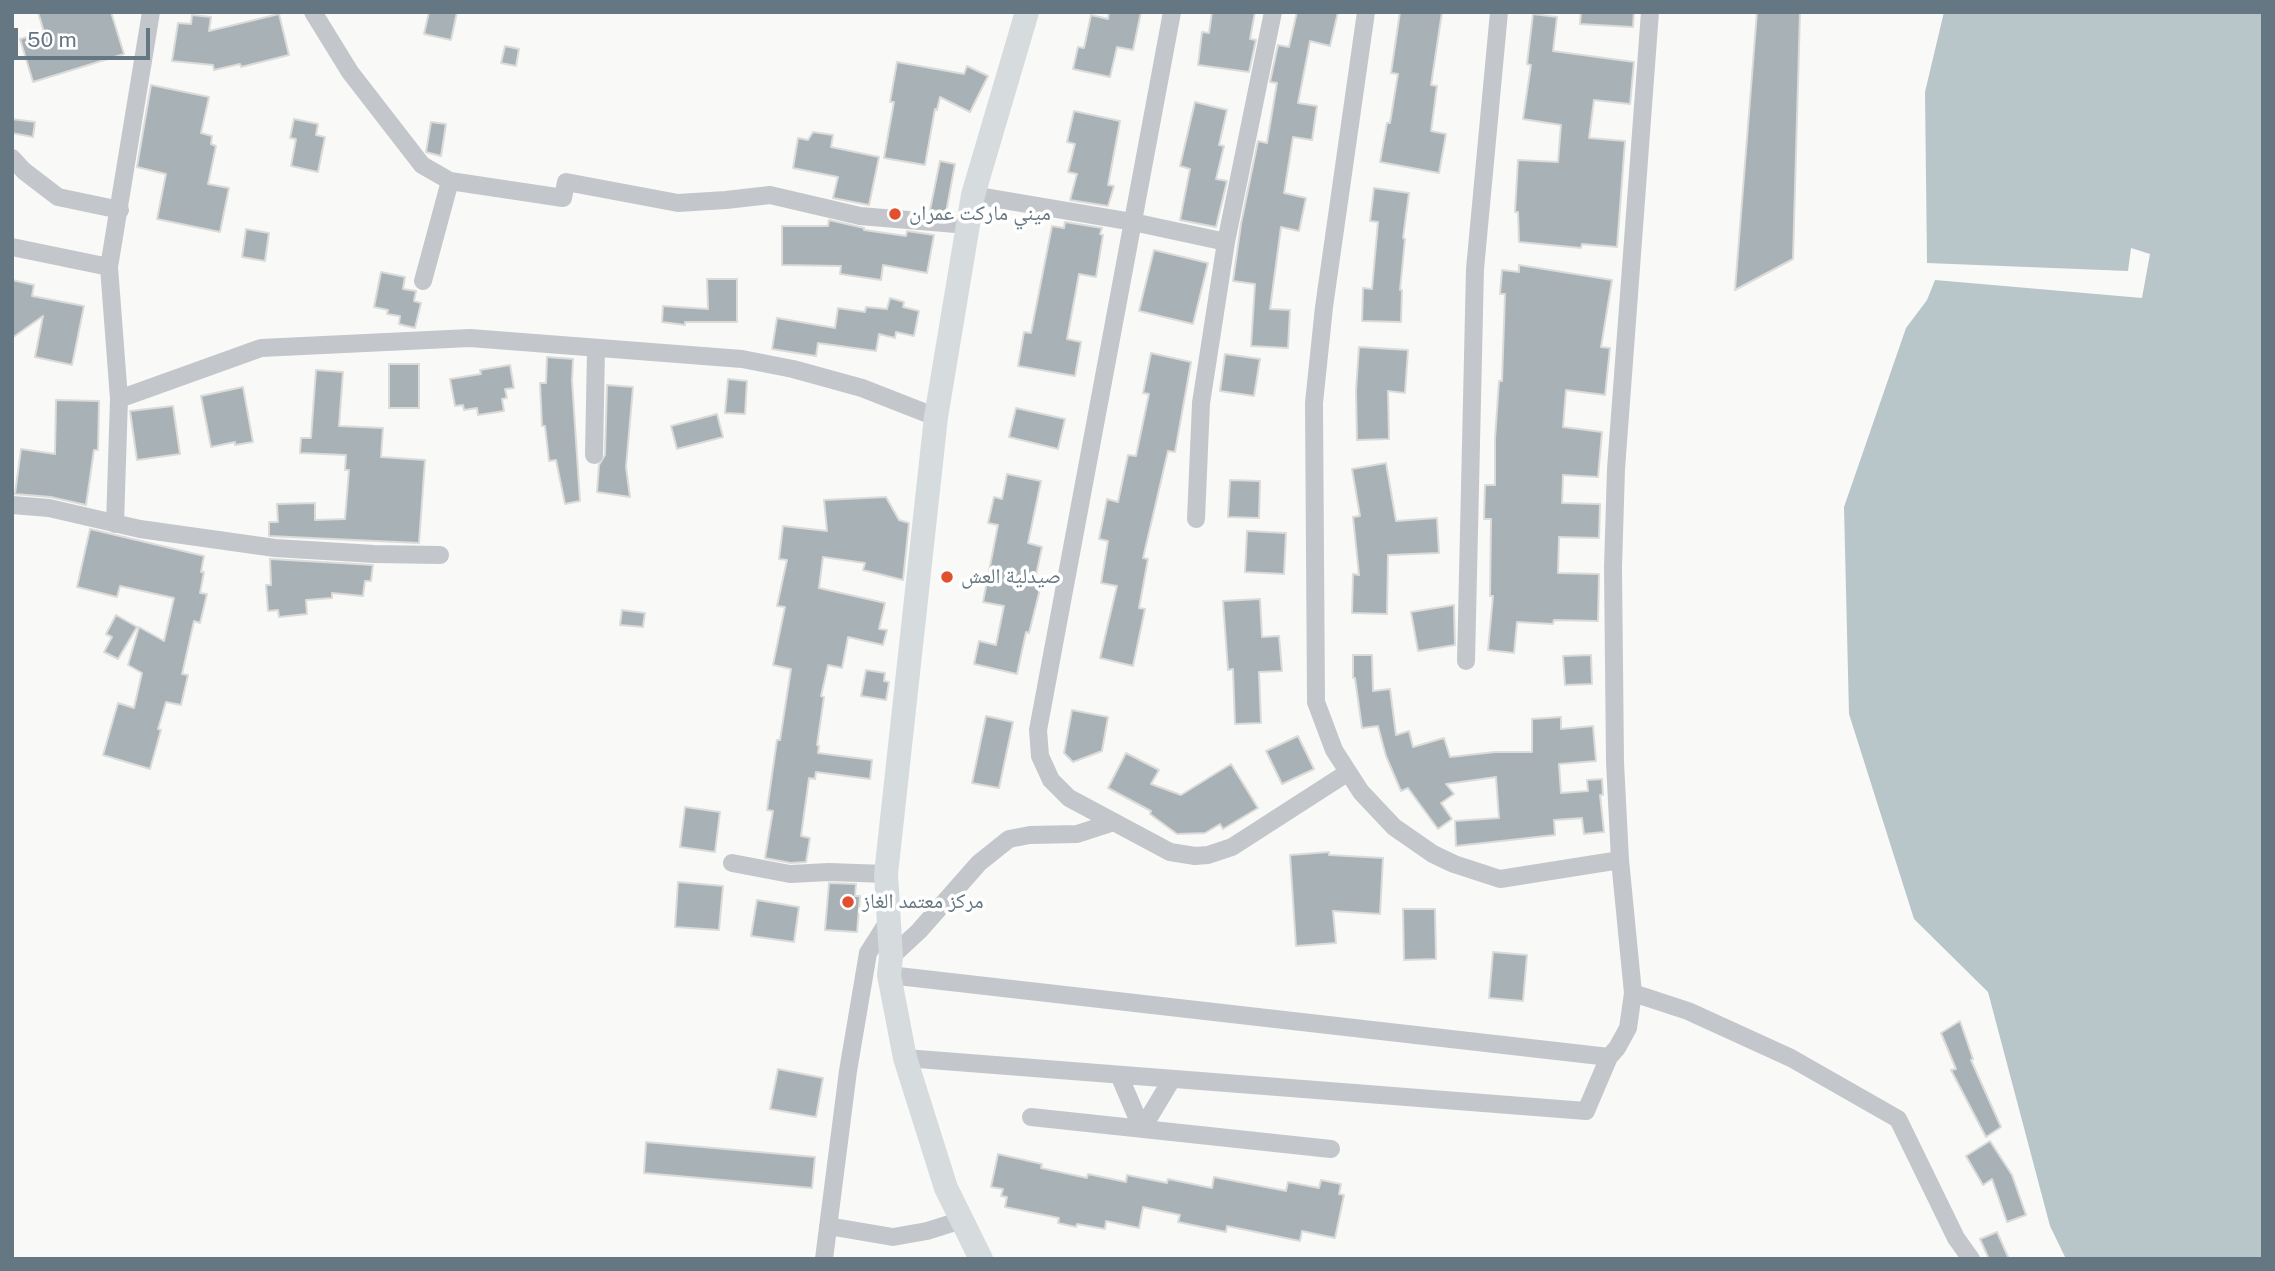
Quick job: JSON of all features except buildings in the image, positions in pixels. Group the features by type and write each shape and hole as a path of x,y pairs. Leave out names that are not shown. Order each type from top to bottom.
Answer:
{"main road":[{"path":"981,1259 946,1188 905,1059 890,966 886,874 936,417 973,195 1027,12"}],"street":[{"path":"115,524 119,399 109,267 151,12"},
{"path":"313,12 350,72 422,165 450,181 563,198 566,181 678,203 726,201 770,195 860,216 968,225"},
{"path":"1172,12 1038,730 1040,756 1051,780 1069,798 1170,852 1195,856 1208,855 1243,841 1347,773"},
{"path":"1196,519 1201,403 1226,242 1273,12"},
{"path":"1366,12 1324,307 1314,403 1316,702 1334,750 1347,773 1377,810 1413,841 1444,859 1500,879 1620,860"},
{"path":"1466,660 1475,269 1499,12"},
{"path":"905,1059 1586,1111 1609,1057 1628,1028 1633,993 1620,860 1613,664 1616,483 1650,12"},
{"path":"12,158 24,171 58,197 120,210"},
{"path":"423,281 450,181"},
{"path":"973,195 1133,222 1226,242"},
{"path":"12,247 109,267"},
{"path":"119,399 261,348 470,338 741,359 793,369 862,388 936,417"},
{"path":"594,455 596,349"},
{"path":"12,505 49,508 115,524 275,548 440,555"},
{"path":"890,966 979,863 1009,839 1030,835 1077,834 1114,822"},
{"path":"732,863 790,873 886,874"},
{"path":"824,1259 848,1070 868,953 887,923"},
{"path":"890,966 1609,1057"},
{"path":"1633,993 1688,1011 1791,1058 1898,1119 1956,1238 1971,1259"},
{"path":"1119,1075 1142,1129"},
{"path":"1142,1129 1172,1079"},
{"path":"1031,1117 1331,1149"},
{"path":"828,1226 893,1237 927,1231 962,1220"}],"shaded area":[{"path":"1944,12 2263,12 2263,1259 2066,1259 2050,1226 1988,992 1914,919 1849,714 1844,507 1906,328 1927,300 1935,280 2142,298 2150,254 2131,248 2128,271 1927,263 1925,92"}],"place":[{"name":"ميني ماركت عمران","path":"895,214"},
{"name":"صيدلية العش","path":"947,577"},
{"name":"مركز معتمد الغاز","path":"848,902"}]}
